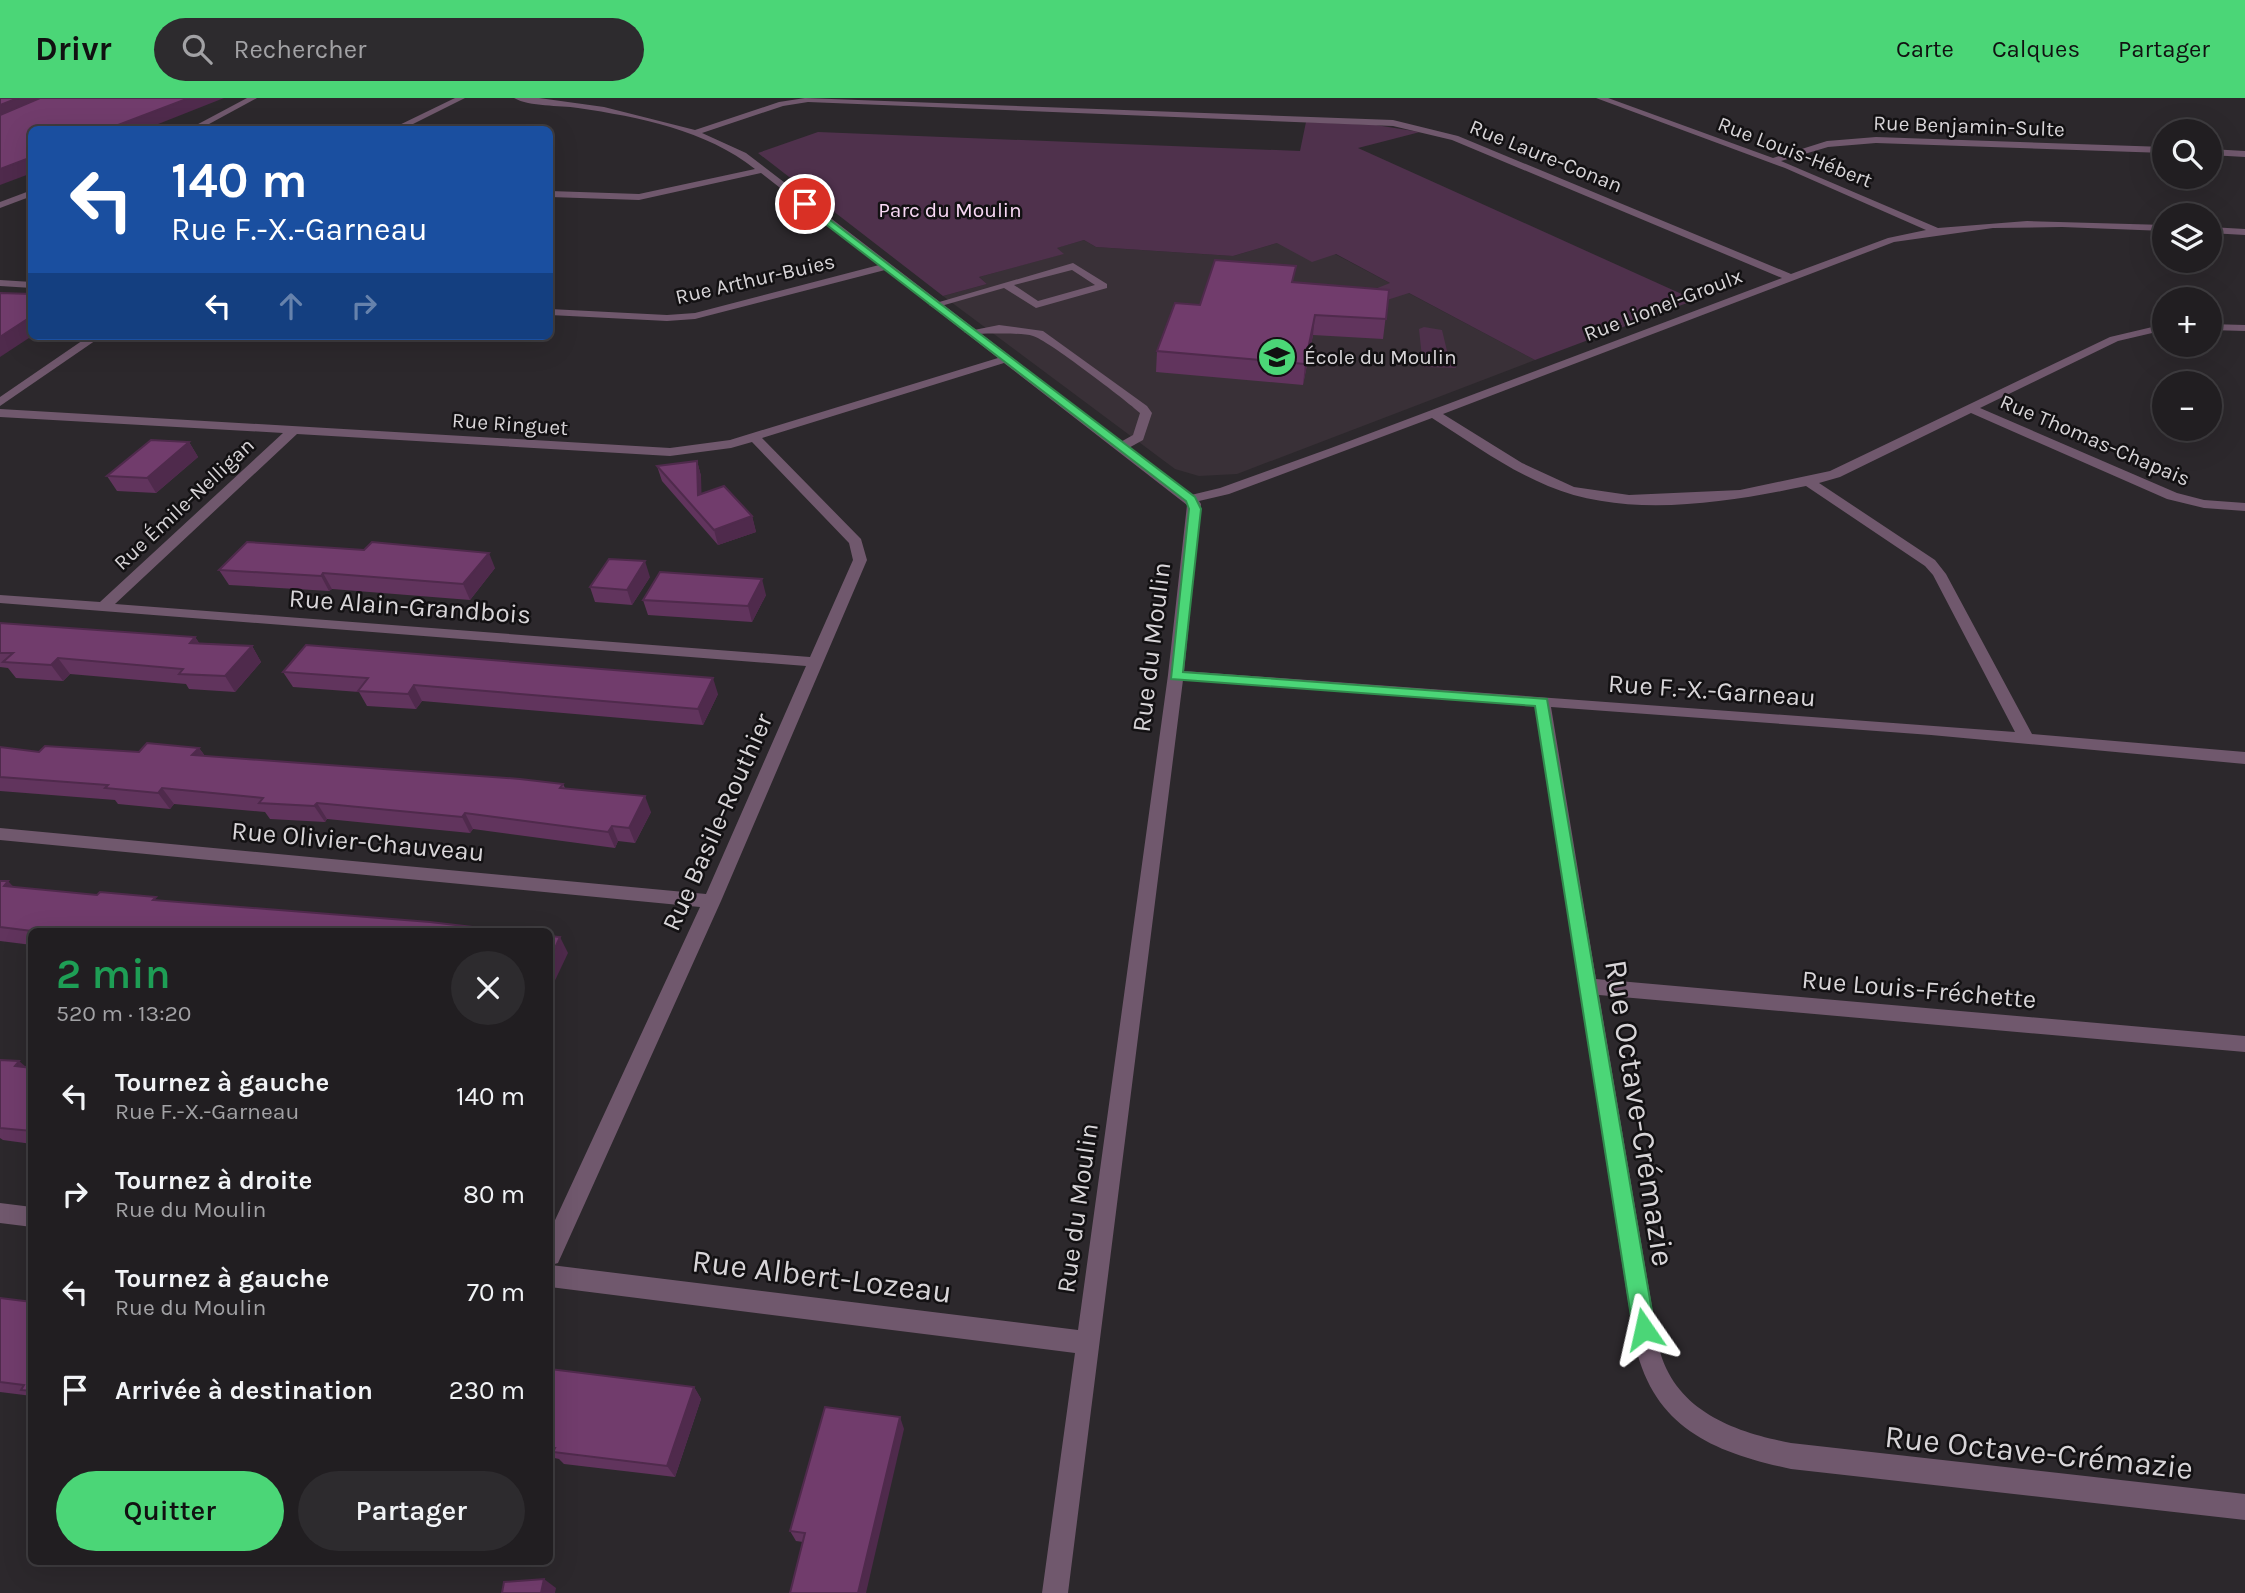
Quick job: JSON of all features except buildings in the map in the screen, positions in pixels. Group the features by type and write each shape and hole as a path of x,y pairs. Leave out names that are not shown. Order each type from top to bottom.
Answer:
{"street":[{"path":"199,126 253,98"},
{"path":"402,126 461,98"},
{"path":"518,98 615,114 695,132 729,148 763,170 969,332 1191,499"},
{"name":"Rue Louis-Hébert","path":"1600,98 1774,160 1905,214 1936,231"},
{"name":"Rue Laure-Conan","path":"695,132 782,104 808,100 1393,123 1455,138 1789,277"},
{"name":"Rue Benjamin-Sulte","path":"1774,160 1827,144 1876,139 2152,150"},
{"path":"2222,152 2245,153"},
{"path":"553,194 639,197 763,170"},
{"path":"0,205 28,194"},
{"name":"Rue Lionel-Groulx","path":"1191,499 1224,491 1434,414 1875,245 1936,231 2040,224 2152,228"},
{"path":"2222,231 2245,232"},
{"path":"934,304 1073,266 1103,286 1036,305 1006,285"},
{"name":"Rue Arthur-Buies","path":"553,312 667,318 695,316 885,267"},
{"path":"0,283 28,285"},
{"path":"2222,327 2245,328"},
{"path":"969,332 991,328 1039,333 1143,409 1146,413 1139,437 1121,447"},
{"name":"Rue Thomas-Chapais","path":"1434,414 1543,479 1594,496 1631,499 1689,497 1809,482 1842,471 2114,339 2152,330"},
{"path":"0,402 90,340"},
{"name":"Rue Ringuet","path":"0,413 657,452 710,449 1005,359"},
{"name":"Rue Thomas-Chapais","path":"1972,409 2172,496 2204,504 2245,506"},
{"name":"Rue Émile-Nelligan","path":"103,607 293,430"},
{"name":"Rue Basile-Routhier","path":"553,1248 712,901 858,565 859,546 754,437"},
{"path":"1809,482 1930,563 1939,574 2026,738"},
{"name":"Rue du Moulin","path":"1055,1593 1176,676 1195,509 1191,499"},
{"name":"Rue Alain-Grandbois","path":"0,599 815,662"},
{"name":"Rue F.-X.-Garneau","path":"1176,676 2026,738 2245,758"},
{"name":"Rue Octave-Crémazie","path":"1542,702 1650,1354 1655,1373 1668,1394 1691,1419 1719,1437 1753,1449 1791,1456 2245,1507"},
{"name":"Rue Olivier-Chauveau","path":"0,834 712,901"},
{"name":"Rue Louis-Fréchette","path":"1588,986 2245,1044"},
{"path":"0,1213 28,1216"},
{"name":"Rue Albert-Lozeau","path":"553,1276 1087,1343"}],"shaded area":[{"name":"École du Moulin","path":"1301,236 1535,360 1237,474 1199,476 1175,469 943,296 987,284 979,277 1063,254 1056,248 1084,240 1096,247 1233,256"}],"green space":[{"name":"Parc du Moulin","path":"1306,122 1376,125 1420,132 1358,148 1695,300 1535,360 1409,293 1387,300 1370,291 1390,283 1336,254 1312,262 1277,243 1233,256 1096,247 1084,240 1057,248 1064,254 979,277 987,284 943,296 758,153 818,132 1300,151"},
{"path":"1424,327 1442,330 1448,355 1457,356 1456,368 1423,367 1419,329"}],"place":[{"name":"École du Moulin","path":"1277,357"}],"route":[{"path":"805,204 1064,405 1191,499 1195,509 1176,676 1542,702 1644,1329"}]}
